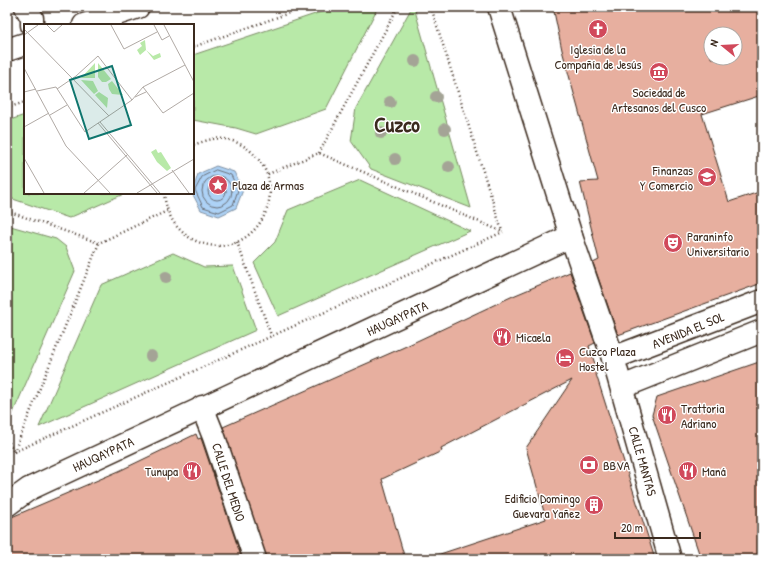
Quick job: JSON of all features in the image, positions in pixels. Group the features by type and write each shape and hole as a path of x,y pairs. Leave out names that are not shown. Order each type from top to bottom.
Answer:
{"street":[{"path":"26,7 32,18 32,24"},
{"path":"87,24 138,7"},
{"path":"499,7 571,236"},
{"path":"7,50 24,44"},
{"name":"CALLE MANTAS","path":"571,236 622,387 670,559"},
{"name":"HAUQAYPATA","path":"7,505 29,489 571,236"},
{"name":"AVENIDA EL SOL","path":"613,358 762,301"},
{"path":"622,387 762,331"},
{"name":"CALLE DEL MEDIO","path":"202,407 214,437 255,559"}],"path":[{"path":"194,46 306,7"},
{"path":"268,174 319,153 398,7"},
{"path":"431,7 503,232"},
{"path":"7,108 24,102"},
{"path":"164,194 167,210 175,225 188,237 203,244 220,246 237,242 252,232 263,219 269,202 268,174 255,155 243,146 228,140 213,139 194,145"},
{"path":"319,153 503,232"},
{"path":"14,452 99,243 167,210"},
{"path":"7,212 99,243"},
{"path":"14,452 271,335 503,232"},
{"path":"237,242 271,335"},
{"path":"7,440 14,452"}],"green space":[{"path":"336,7 378,7 326,109 256,134 236,128 194,120 194,55"},
{"path":"412,7 414,7 471,208 371,169 351,141 356,108"},
{"path":"24,115 24,194 124,194 69,218 7,197 7,121"},
{"path":"360,180 470,231 278,316 254,263 275,242 288,210"},
{"path":"7,225 56,239 66,247 75,271 9,422 7,418"},
{"path":"173,253 204,267 233,266 256,330 39,427 101,285"}],"water":[{"path":"216,166 234,172 243,190 236,208 219,216 201,210 193,194 194,194 194,187 198,174"}],"building":[{"path":"553,7 762,7 762,95 702,114 729,202 762,191 762,283 618,335 593,263 599,260 580,182 598,181 562,50"},
{"path":"570,272 595,343 589,346 596,367 594,368 655,559 438,559 437,555 546,519 526,448 572,380 441,448 442,451 382,479 405,559 267,559 223,427 402,348 513,296"},
{"path":"762,361 762,559 701,559 652,415 657,397"},
{"path":"196,434 198,439 201,438 242,559 7,559 7,519 119,471"}],"place":[{"name":"Iglesia de la Compañía de Jesús","path":"598,29"},
{"name":"Sociedad de Artesanos del Cusco","path":"659,72"},
{"name":"Finanzas Y Comercio","path":"707,177"},
{"name":"Plaza de Armas","path":"218,185"},
{"name":"Paraninfo Universitario","path":"673,243"},
{"name":"Micaela","path":"502,337"},
{"name":"Cuzco Plaza Hostel","path":"565,358"},
{"name":"Trattoria Adriano","path":"667,415"},
{"name":"BBVA","path":"589,465"},
{"name":"Tunupa","path":"192,471"},
{"name":"Maná","path":"688,471"},
{"name":"Edificio Domingo Guevara Yañez","path":"594,505"}],"district":[{"name":"Cuzco","path":"397,125"}]}
